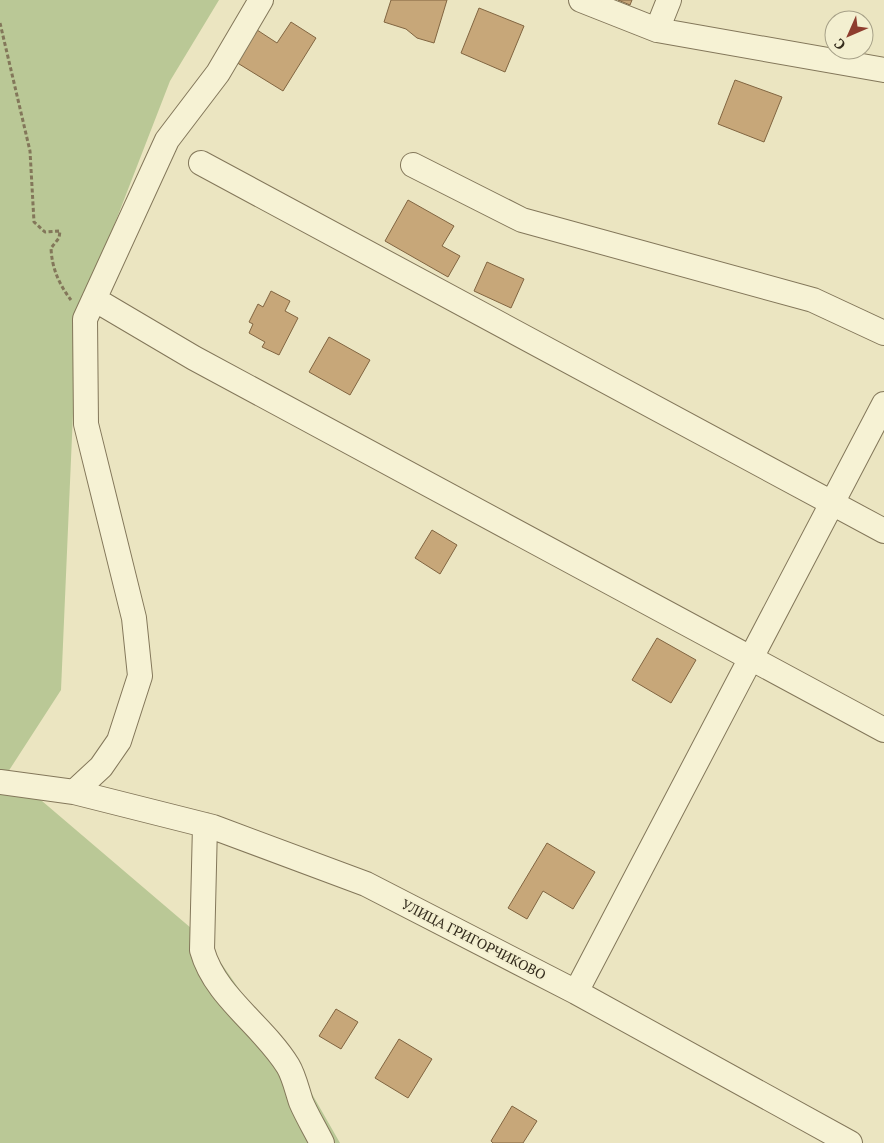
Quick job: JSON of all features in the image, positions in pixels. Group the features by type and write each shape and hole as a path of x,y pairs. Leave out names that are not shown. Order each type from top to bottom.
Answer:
{"street":[{"path":"74,792 101,767 119,741 140,676 134,618 86,424 90,309 167,140 218,73 261,0"},
{"path":"581,0 657,30 884,70"},
{"path":"657,30 669,0"},
{"path":"201,163 884,531"},
{"path":"413,165 522,220 813,300 884,333"},
{"path":"90,309 202,362 884,730"},
{"path":"576,992 884,404"},
{"name":"УЛИЦА ГРИГОРЧИКОВО","path":"0,782 74,792 205,825 366,884 576,992 850,1143"},
{"path":"205,825 202,950 206,965 231,1000 269,1040 289,1068 302,1104 322,1143"}],"path":[{"path":"0,23 30,151 34,222 45,232 60,231 59,238 51,248 52,264 61,287 90,309"}],"green space":[{"path":"0,0 219,0 170,81 77,321 61,690 8,772 205,940 312,1094 340,1143 0,1143"}],"building":[{"path":"391,0 447,0 434,43 417,38 406,29 384,22"},
{"path":"618,0 632,0 630,5"},
{"path":"479,8 524,26 505,72 461,53"},
{"path":"291,22 316,38 283,91 231,59 251,26 277,43"},
{"path":"735,80 782,97 764,142 718,124"},
{"path":"408,200 454,226 442,246 460,256 448,277 385,241"},
{"path":"487,262 524,279 511,308 474,291"},
{"path":"271,291 290,301 285,311 298,318 279,355 262,347 265,342 249,333 253,324 249,322 258,304 263,307"},
{"path":"329,337 370,360 350,395 309,372"},
{"path":"432,530 457,545 440,574 415,558"},
{"path":"657,638 696,660 671,703 632,680"},
{"path":"547,843 595,872 573,909 543,891 527,919 508,908"},
{"path":"336,1009 358,1022 341,1049 319,1036"},
{"path":"399,1039 432,1059 408,1098 375,1078"},
{"path":"512,1106 537,1121 523,1143 493,1143 491,1141"}]}
